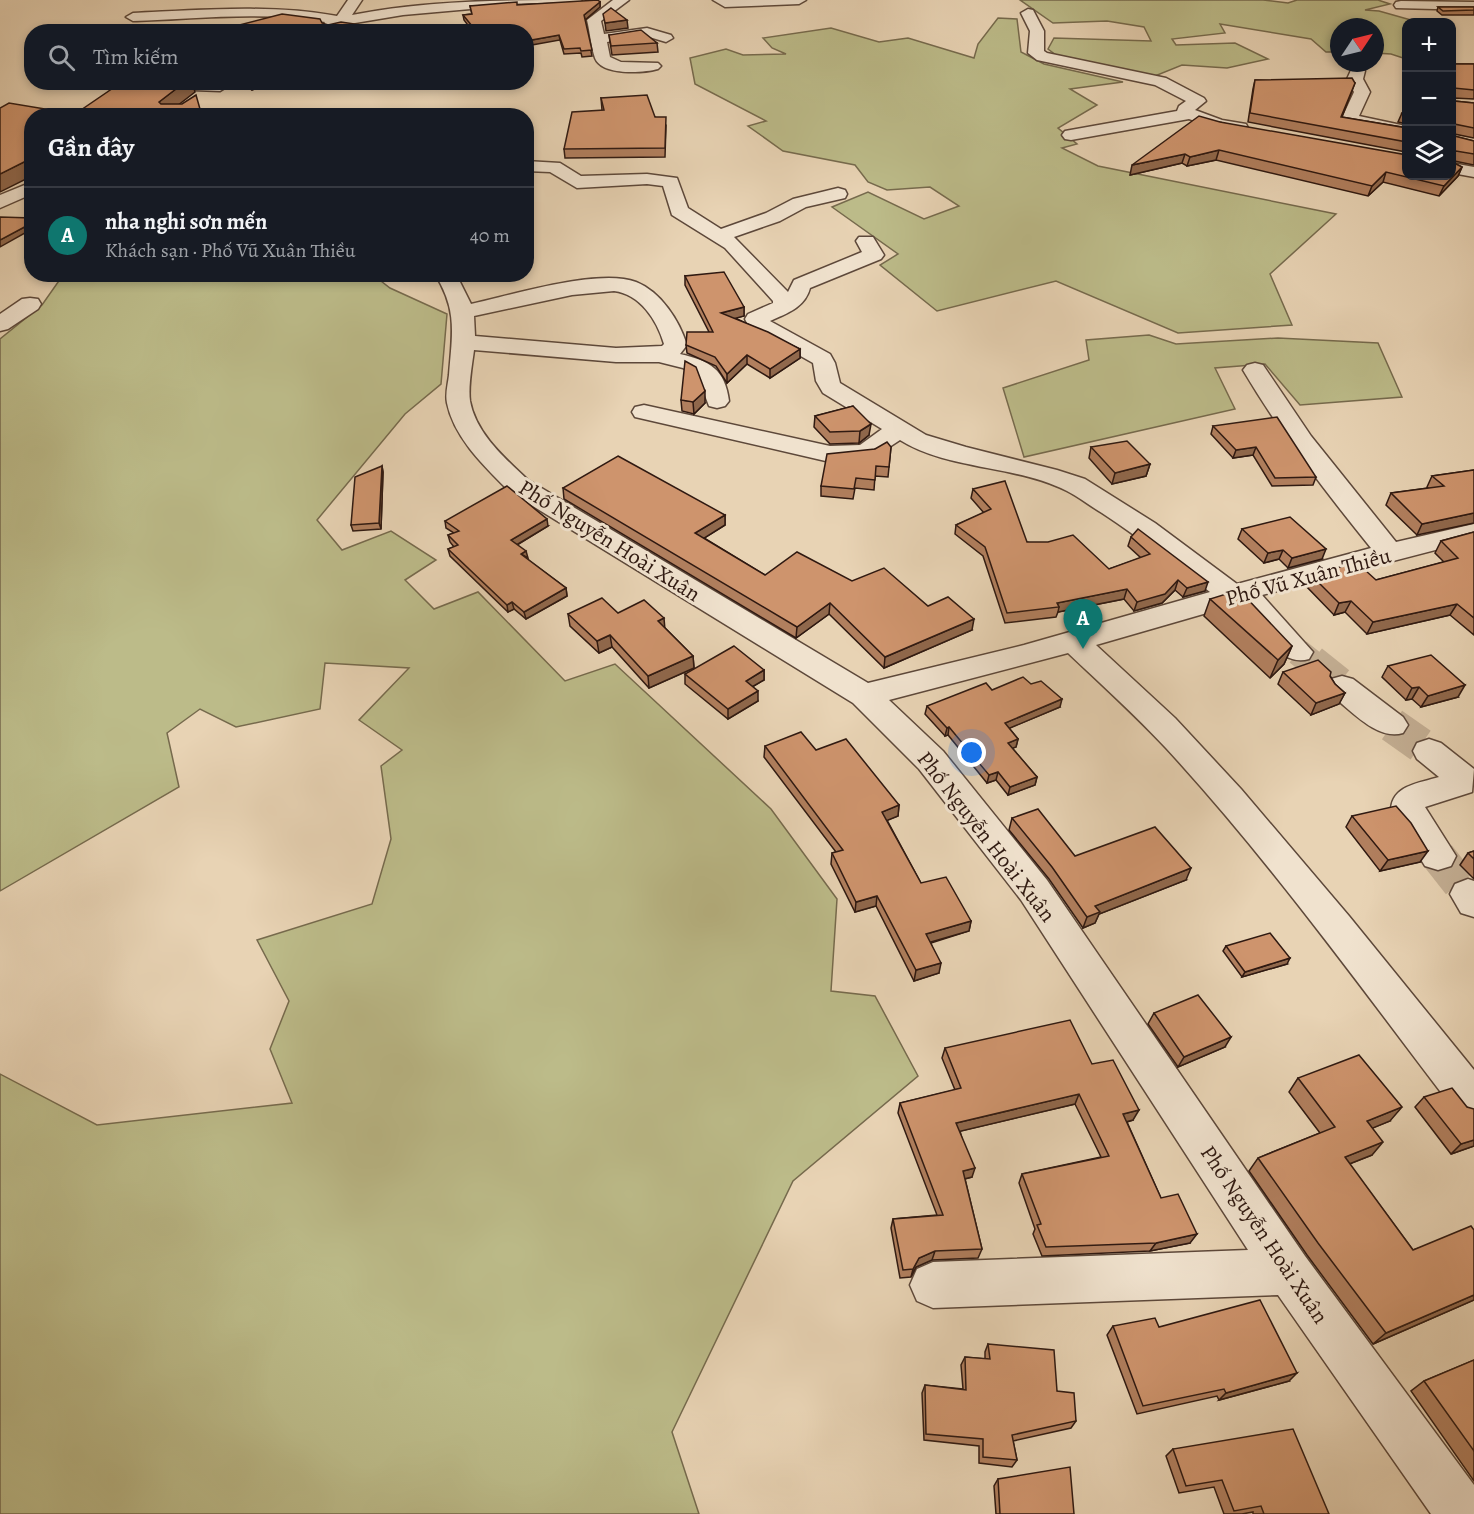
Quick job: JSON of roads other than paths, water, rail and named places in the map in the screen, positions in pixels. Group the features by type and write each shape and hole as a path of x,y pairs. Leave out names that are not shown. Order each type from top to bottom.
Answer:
{"street":[{"path":"168,0 171,16"},
{"path":"341,21 355,0"},
{"path":"333,24 394,14 527,0 575,0"},
{"path":"622,0 594,20 606,62 626,68 653,66"},
{"path":"720,0 725,3 799,0"},
{"path":"1401,5 1474,6"},
{"path":"443,10 457,24"},
{"path":"1028,13 1036,31 1036,53 1042,57 1151,79 1180,92 1188,109"},
{"path":"133,17 265,14 341,21"},
{"path":"598,39 647,32 666,38"},
{"path":"1360,83 1350,118 1362,123 1402,131"},
{"path":"1127,88 1144,95"},
{"path":"192,104 213,90"},
{"path":"1161,102 1188,109 1218,124 1259,131"},
{"path":"1079,134 1188,109"},
{"path":"534,166 554,167 577,182 666,180 673,185 676,207 679,211 699,225 721,235 732,244 786,303"},
{"path":"1456,169 1474,172"},
{"path":"0,202 24,191"},
{"path":"721,235 773,217 800,203 838,195"},
{"path":"866,241 874,255 801,284 800,293 780,309 756,319 770,331 822,359 831,388 917,440 958,453 1048,475 1076,485 1239,594 1298,652"},
{"name":"Phố Nguyễn Hoài Xuân","path":"451,282 455,288 462,327 459,403 472,433 492,459 519,486 864,695 931,760 1034,890 1289,1272 1464,1514"},
{"path":"462,327 579,289 618,284 639,292 666,323 676,345 660,355"},
{"path":"0,324 30,304"},
{"path":"462,327 597,354 660,355 691,364 710,374 717,386 717,401"},
{"path":"1255,370 1302,444 1390,553"},
{"path":"644,412 836,454 865,452 898,429"},
{"name":"Phố Vũ Xuân Thiều","path":"864,695 954,675 1289,578 1474,532"},
{"path":"1074,642 1148,710 1192,755 1474,1101"},
{"path":"1342,687 1392,725"},
{"path":"1429,751 1461,776 1460,783 1413,798 1408,804 1408,811 1438,856"},
{"path":"933,1285 1289,1272"}],"tunnel":[{"path":"1298,652 1313,664"},
{"path":"1311,662 1342,687"},
{"path":"1392,725 1429,751"},
{"path":"1438,856 1468,894"}],"place":[{"name":"nha nghi sơn mến","path":"1083,649"}]}
